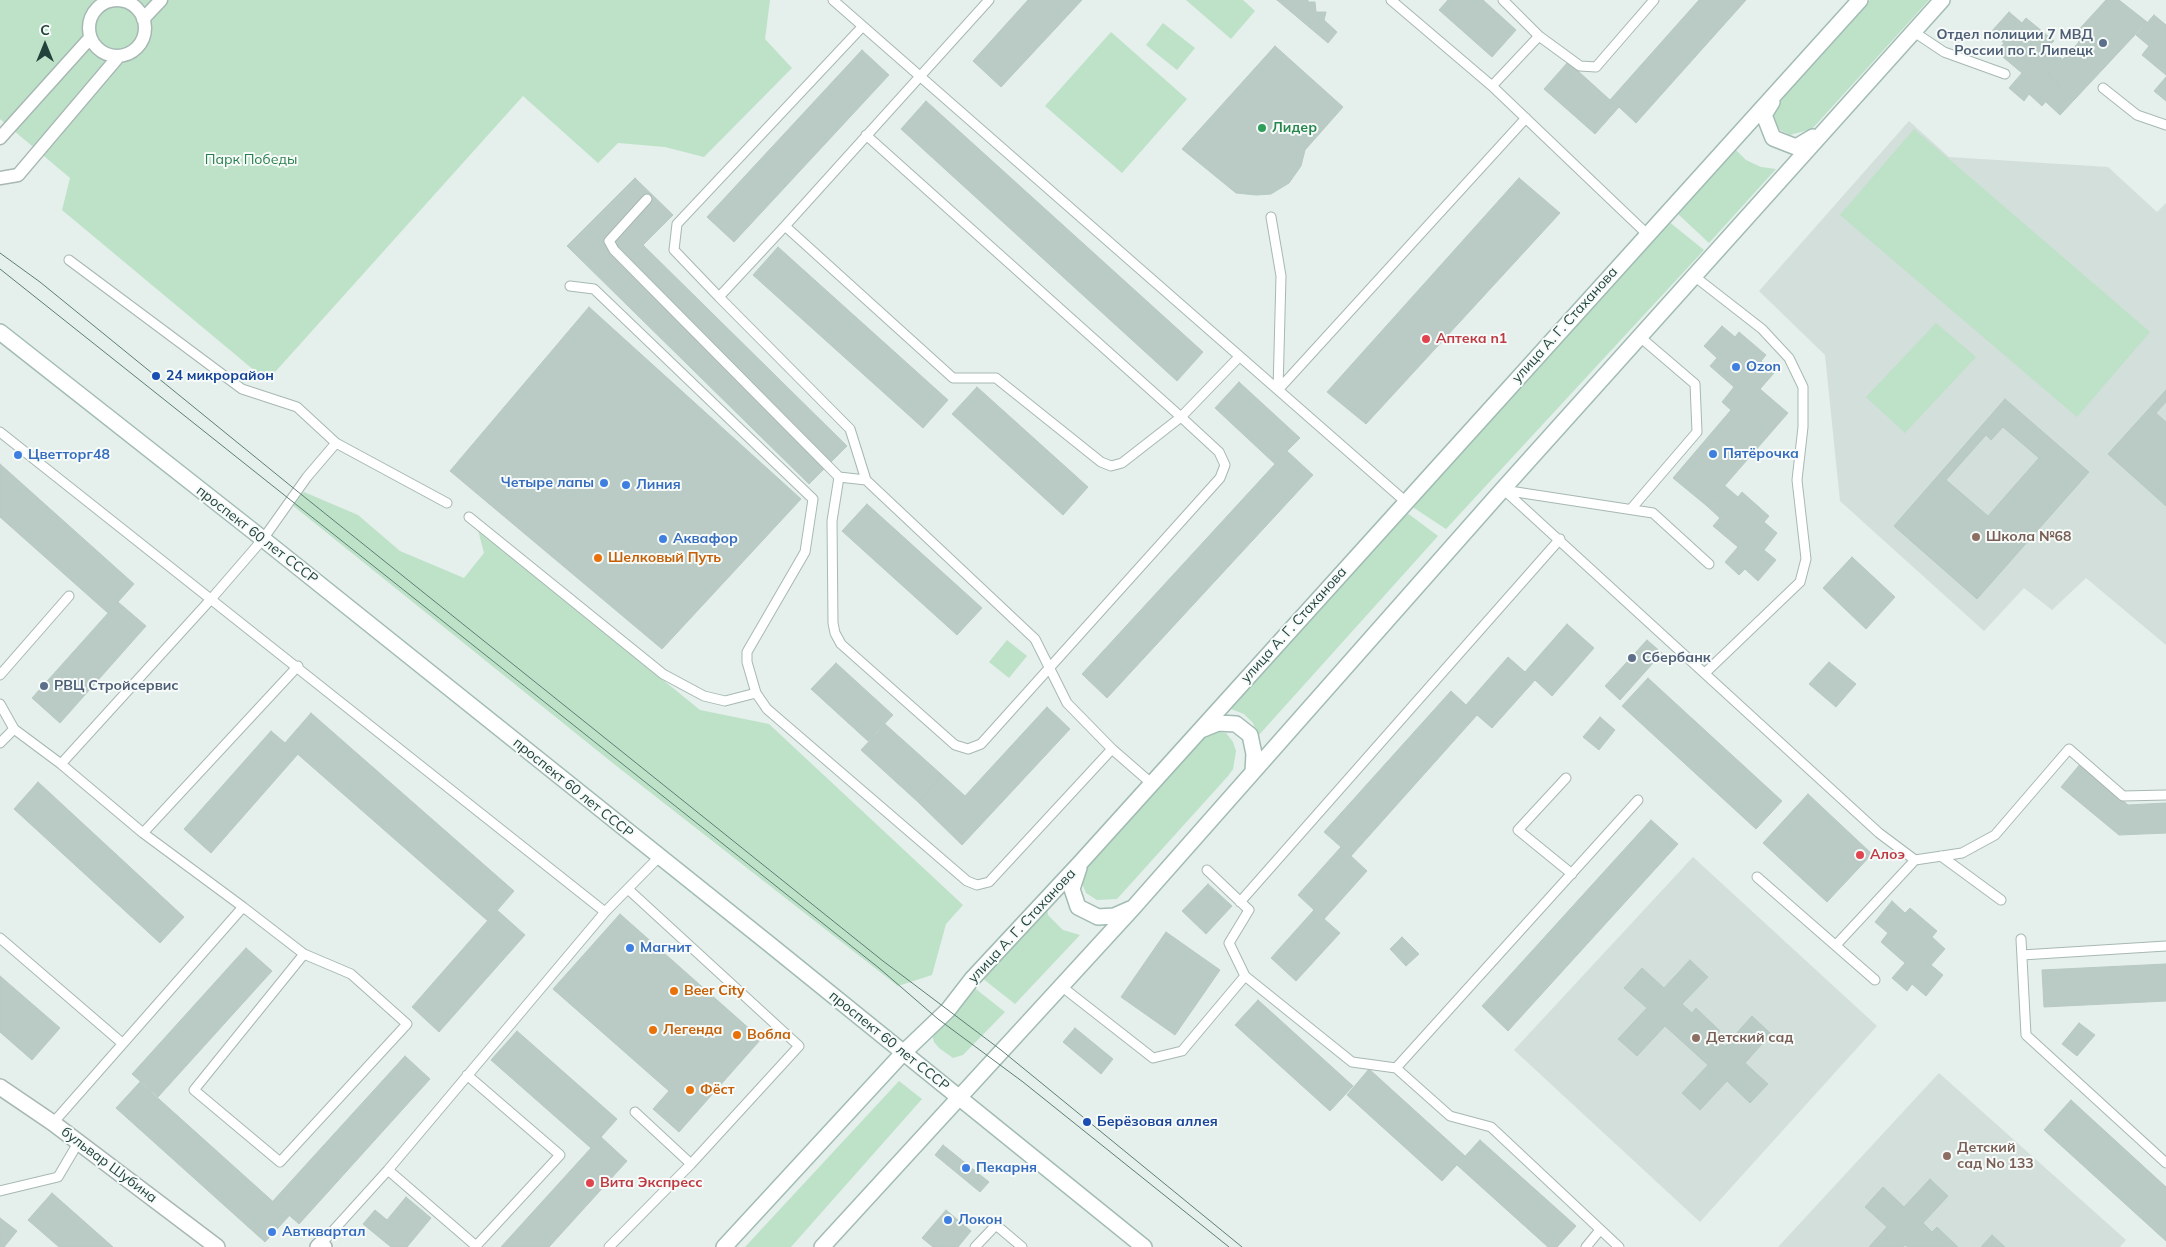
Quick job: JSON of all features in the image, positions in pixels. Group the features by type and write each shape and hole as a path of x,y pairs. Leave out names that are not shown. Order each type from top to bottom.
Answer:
{"main road":[{"name":"улица А. Г. Стаханова","path":"724,1247 903,1053 948,1010 972,979 1081,862 1860,0"},
{"path":"822,1247 1133,908 1503,490 1942,0"},
{"path":"1780,88 1764,116 1774,138 1796,147 1824,130"},
{"name":"проспект 60 лет СССР","path":"0,332 263,539 1144,1247"},
{"path":"1196,733 1218,723 1236,724 1250,735 1254,754 1253,772"},
{"path":"1081,862 1072,888 1078,908 1098,917 1114,916 1133,908"},
{"name":"бульвар Шубина","path":"0,1087 53,1123 217,1247"}],"street":[{"path":"0,178 18,175 118,57 136,50 142,42 145,34 144,19 138,8 122,0 104,3 97,8 91,16 88,25 90,38 100,51 118,57"},
{"path":"144,19 161,0"},
{"path":"0,138 90,38"}],"lane":[{"path":"833,0 1406,502"},
{"path":"719,297 989,0"},
{"path":"1391,0 1492,86 1647,234"},
{"path":"1503,0 1539,36 1580,66 1596,67 1654,0"},
{"path":"862,27 678,224 674,250 850,429 866,480 1027,629 1035,639 1067,703 1112,750 1151,783"},
{"path":"1914,32 1944,52 2004,74"},
{"path":"1492,86 1539,36"},
{"path":"2103,88 2137,116 2166,125"},
{"path":"1278,390 1526,118"},
{"path":"839,477 832,521 833,623 835,633 841,644 955,745 968,750 980,744 1224,472 1223,458 1219,452 866,135"},
{"path":"647,199 609,241 614,250 839,477 866,480"},
{"path":"1271,218 1281,276 1278,390"},
{"path":"785,226 953,378 996,378 1106,465 1111,466 1122,463 1181,417 1239,356"},
{"path":"69,260 242,390 297,407 336,443 447,503"},
{"path":"1694,276 1762,328 1789,358 1803,387 1803,426 1797,480 1806,559 1800,582 1705,673"},
{"path":"570,286 594,289 813,499 805,552 747,652 746,662 756,693 767,709 966,881 977,885 989,882 1112,750"},
{"path":"1631,509 1697,432 1696,384 1640,337"},
{"path":"0,432 298,666 605,912"},
{"path":"61,764 263,539 302,484 336,443"},
{"path":"1503,490 1560,539 1879,834 1915,860"},
{"path":"1503,490 1653,512 1709,564"},
{"path":"469,517 664,674 704,696 718,699 725,700 756,693"},
{"path":"1240,902 1560,539"},
{"path":"0,675 69,596"},
{"path":"144,833 298,666"},
{"path":"0,704 14,729 61,764 144,833 304,954 351,974 407,1024 280,1162 194,1090 304,954"},
{"path":"0,744 14,729"},
{"path":"1836,944 1915,860 1962,853 1996,836 2069,749 2123,796 2166,795"},
{"path":"1566,778 1518,830 1572,874"},
{"path":"1396,1068 1638,800"},
{"path":"1941,856 2001,900"},
{"path":"321,1246 388,1170 605,912 629,890 659,857"},
{"path":"1207,870 1249,910 1229,943 1245,976 1352,1062 1396,1068 1450,1116 1491,1127 1619,1247"},
{"path":"1757,877 1875,980"},
{"path":"609,1247 691,1164 800,1046 629,890"},
{"path":"53,1123 243,908"},
{"path":"0,938 122,1043"},
{"path":"2021,939 2026,1036 2166,1163"},
{"path":"2022,955 2166,946"},
{"path":"1061,986 1152,1058 1182,1051 1245,976"},
{"path":"388,1170 476,1246 560,1155 467,1075"},
{"path":"635,1112 691,1164"},
{"path":"0,1190 58,1177 78,1143"},
{"path":"976,1247 996,1225 1022,1247"},
{"path":"1586,1247 1600,1230"}],"shaded area":[{"path":"1909,121 1949,157 2108,167 2157,212 2166,203 2166,645 2086,578 2052,610 2024,588 1984,631 1840,501 1825,355 1759,291"},
{"name":"Детский сад","path":"1693,857 1877,1026 1700,1222 1514,1050"},
{"name":"Детский сад No 133","path":"1939,1073 2126,1240 2120,1247 1778,1247"}],"green space":[{"name":"Парк Победы","path":"0,0 770,0 765,39 792,68 704,157 665,147 618,143 598,163 523,96 267,381 62,210 70,178 0,119"},
{"path":"1186,0 1243,0 1255,11 1231,39"},
{"path":"1870,0 1929,0 1812,129 1790,135 1778,129 1772,117 1777,104"},
{"path":"1163,23 1195,48 1177,70 1146,45"},
{"path":"1111,32 1187,99 1122,173 1045,106"},
{"path":"1914,129 2150,332 2077,417 1840,215"},
{"path":"1735,149 1746,160 1761,167 1776,169 1709,243 1677,213"},
{"path":"1668,221 1704,250 1446,529 1411,506"},
{"path":"1936,323 1976,357 1905,433 1866,397"},
{"path":"304,492 358,515 400,551 464,578 484,553 478,530 700,710 769,724 963,905 946,924 932,975 898,986 614,764 291,504"},
{"path":"1406,512 1438,536 1258,736 1253,723 1244,714 1226,707"},
{"path":"1007,640 1027,656 1009,678 989,662"},
{"path":"1215,731 1226,733 1233,742 1236,751 1233,769 1228,776 1117,899 1097,900 1086,893 1083,879 1087,865 1198,738"},
{"path":"1047,908 1048,915 1063,930 1080,935 1015,1004 982,978"},
{"path":"972,986 1005,1012 963,1055 953,1058 939,1048 934,1042 932,1035"},
{"path":"899,1081 922,1099 791,1247 745,1247"}],"building":[{"path":"1028,0 1082,0 1001,87 973,61"},
{"path":"1277,0 1308,0 1308,2 1315,2 1316,12 1326,12 1324,20 1337,32 1328,43"},
{"path":"1448,0 1483,0 1516,30 1492,57 1439,10"},
{"path":"1699,0 1746,0 1636,123 1619,107 1595,134 1544,89 1568,62 1610,100"},
{"path":"2106,0 2119,0 2147,22 2060,115 2046,102 2060,85 2048,75 2079,42 2073,36"},
{"path":"2009,12 2022,23 2026,18 2054,41 2048,47 2062,59 2048,75 2060,85 2042,106 2029,94 2024,101 2009,88 2022,73 1997,52 2004,43 1991,32"},
{"path":"2154,15 2166,25 2166,75 2142,55 2149,46 2136,35"},
{"name":"Лидер","path":"1275,46 1343,107 1305,150 1301,166 1289,183 1271,194 1236,193 1182,149"},
{"path":"862,50 889,75 734,242 707,217"},
{"path":"2166,77 2166,101 2154,91"},
{"path":"926,101 1203,352 1177,381 901,129"},
{"path":"635,178 673,215 643,245 847,446 809,484 567,246"},
{"path":"1519,178 1560,213 1366,424 1327,392"},
{"path":"778,247 948,400 923,428 753,275"},
{"name":"Линия","path":"589,307 801,499 662,649 450,471"},
{"path":"1722,326 1735,337 1739,332 1766,355 1761,361 1774,373 1760,389 1788,413 1707,506 1673,478 1731,410 1722,402 1734,387 1710,366 1717,358 1704,346"},
{"path":"1239,382 1300,438 1287,451 1313,475 1107,698 1082,674 1275,464 1215,408"},
{"path":"977,387 1088,487 1063,515 952,414"},
{"path":"2166,390 2166,402 2156,413 2166,422 2166,506 2108,454"},
{"path":"2005,399 2089,472 1977,599 1894,526","holes":["2003,427 2039,458 1988,516 1946,480 1986,435 1991,440"]},
{"path":"0,464 134,584 108,613 0,517"},
{"path":"1725,486 1738,497 1742,492 1769,516 1764,522 1777,533 1764,550 1776,560 1758,581 1745,569 1739,575 1725,562 1738,547 1713,526 1720,518 1707,506"},
{"path":"867,504 982,608 957,635 842,531"},
{"path":"1852,557 1895,597 1866,629 1823,588"},
{"path":"118,602 146,626 60,723 32,698"},
{"path":"1567,624 1594,648 1552,696 1535,680 1492,728 1477,715 1351,856 1367,871 1324,919 1340,933 1296,981 1271,958 1314,910 1298,895 1341,847 1324,832 1451,691 1466,705 1508,657 1525,672"},
{"path":"1647,640 1662,653 1620,700 1605,686"},
{"path":"1829,662 1856,684 1836,707 1809,684"},
{"path":"836,663 893,715 868,741 811,689"},
{"path":"1648,678 1782,801 1756,829 1622,706"},
{"path":"1047,707 1070,729 962,845 918,802 942,775 965,796"},
{"path":"311,713 514,891 488,921 285,743"},
{"path":"1600,717 1615,730 1599,750 1583,737"},
{"path":"885,724 942,775 918,802 861,750"},
{"path":"271,731 298,754 211,853 184,829"},
{"path":"2081,763 2128,805 2166,803 2166,833 2119,835 2061,787"},
{"path":"38,782 184,917 160,943 14,809"},
{"path":"1808,794 1872,854 1827,902 1763,843"},
{"path":"1651,820 1678,844 1508,1031 1482,1006"},
{"path":"1208,884 1232,906 1206,934 1182,911"},
{"path":"1892,901 1905,913 1910,908 1937,931 1932,937 1945,949 1931,965 1943,975 1926,996 1912,984 1907,991 1892,978 1905,963 1881,942 1888,933 1875,922"},
{"path":"497,910 525,935 439,1032 412,1007"},
{"path":"620,914 761,1039 679,1132 653,1109 669,1091 553,989"},
{"path":"1166,932 1220,970 1175,1035 1121,997"},
{"path":"1402,937 1419,954 1406,966 1390,949"},
{"path":"246,948 272,971 158,1097 132,1074"},
{"path":"1690,960 1708,977 1682,1004 1692,1013 1696,1008 1720,1031 1715,1037 1725,1046 1752,1016 1771,1034 1745,1063 1768,1084 1750,1103 1727,1081 1700,1110 1682,1093 1708,1065 1665,1026 1637,1056 1618,1039 1647,1008 1624,988 1642,968 1664,988"},
{"path":"2166,964 2166,1001 2044,1007 2042,970"},
{"path":"0,976 60,1028 32,1060 0,1032"},
{"path":"1258,1000 1353,1086 1330,1111 1235,1025"},
{"path":"2079,1023 2095,1035 2077,1056 2062,1044"},
{"path":"1075,1028 1113,1059 1101,1074 1063,1042"},
{"path":"517,1031 617,1119 601,1137 627,1161 549,1247 501,1247 591,1148 491,1060"},
{"path":"405,1056 430,1079 299,1224 273,1201"},
{"path":"1369,1069 1465,1156 1442,1181 1347,1095"},
{"path":"140,1082 289,1216 265,1242 116,1108"},
{"path":"2071,1100 2166,1187 2166,1241 2044,1130"},
{"path":"1480,1140 1576,1226 1557,1247 1548,1247 1457,1165"},
{"path":"943,1145 989,1182 980,1192 935,1155"},
{"path":"1930,1179 1948,1196 1923,1223 1932,1232 1937,1227 1958,1247 1908,1247 1905,1245 1903,1247 1869,1247 1887,1227 1865,1207 1883,1187 1904,1207"},
{"path":"52,1193 113,1247 59,1247 28,1220"},
{"path":"406,1197 431,1218 407,1247 391,1247 363,1224 375,1210 387,1220"},
{"name":"Локон","path":"946,1210 971,1231 958,1247 933,1247 922,1238"},
{"path":"0,1218 17,1231 4,1247 0,1247"},
{"path":"1992,1235 2005,1247 1981,1247"}],"tram line":[{"path":"0,253 40,282 297,491 883,961 1001,1050 1242,1247"},
{"path":"0,269 879,968 938,1019 1023,1082 1229,1247"}],"place":[{"name":"Отдел полиции 7 МВД России по г. Липецк","path":"2103,43"},
{"name":"Лидер","path":"1262,128"},
{"name":"Аптека n1","path":"1426,339"},
{"name":"Ozon","path":"1736,367"},
{"name":"24 микрорайон","path":"156,376"},
{"name":"Пятёрочка","path":"1713,454"},
{"name":"Цветторг48","path":"18,455"},
{"name":"Четыре лапы","path":"604,483"},
{"name":"Линия","path":"626,485"},
{"name":"Школа №68","path":"1976,537"},
{"name":"Аквафор","path":"663,539"},
{"name":"Шелковый Путь","path":"598,558"},
{"name":"Сбербанк","path":"1632,658"},
{"name":"РВЦ Стройсервис","path":"44,686"},
{"name":"Алоэ","path":"1860,855"},
{"name":"Магнит","path":"630,948"},
{"name":"Beer City","path":"674,991"},
{"name":"Легенда","path":"653,1030"},
{"name":"Вобла","path":"737,1035"},
{"name":"Детский сад","path":"1696,1038"},
{"name":"Фёст","path":"690,1090"},
{"name":"Берёзовая аллея","path":"1087,1122"},
{"name":"Детский сад No 133","path":"1947,1156"},
{"name":"Пекарня","path":"966,1168"},
{"name":"Вита Экспресс","path":"590,1183"},
{"name":"Локон","path":"948,1220"},
{"name":"Автквартал","path":"272,1232"}]}
